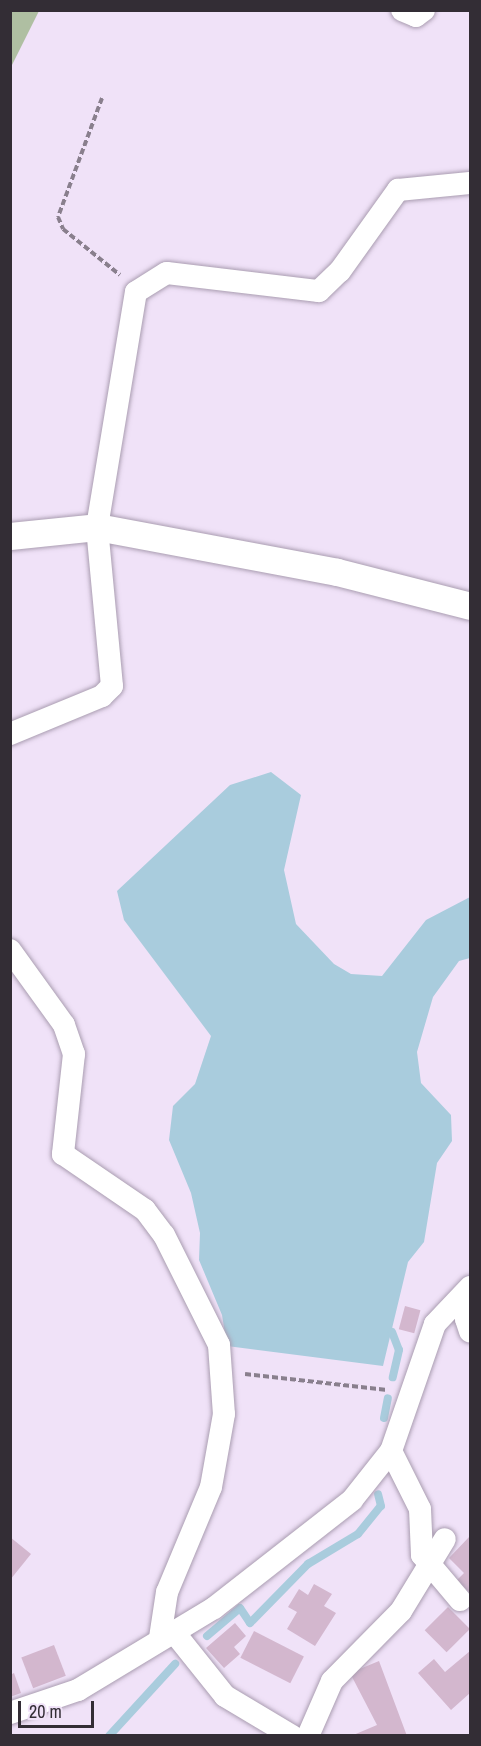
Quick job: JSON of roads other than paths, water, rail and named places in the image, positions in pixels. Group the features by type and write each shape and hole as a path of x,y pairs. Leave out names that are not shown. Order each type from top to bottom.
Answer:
{"street":[{"path":"402,10 416,16 424,10"},
{"path":"10,735 102,696 112,686 97,526 136,292 167,273 319,291 340,272 398,190 471,183"},
{"path":"10,536 97,526 337,572 471,606"},
{"path":"10,950 64,1025 74,1054 63,1154 145,1210 164,1235 208,1318 219,1345 224,1414 211,1487 167,1592 167,1634 225,1696 292,1736"},
{"path":"10,1713 78,1689 214,1608 352,1500 391,1451 435,1324 471,1287"},
{"path":"471,1312 466,1319 471,1331"},
{"path":"391,1451 420,1509 422,1555 460,1600"},
{"path":"308,1736 332,1681 401,1611 428,1562 445,1539"}],"water":[{"path":"271,772 301,795 284,870 296,924 334,964 351,974 382,976 426,920 470,897 470,958 459,961 433,997 417,1052 421,1083 451,1115 452,1141 437,1163 424,1242 408,1262 383,1366 227,1346 222,1315 199,1260 200,1233 191,1193 169,1140 173,1106 195,1084 211,1036 124,920 117,891 230,785"}],"waterway":[{"path":"392,1332 399,1350 393,1377"},
{"path":"384,1418 388,1398"},
{"path":"207,1636 240,1608 250,1623 308,1564 358,1534 381,1506 378,1494"},
{"path":"109,1736 175,1664"}]}
